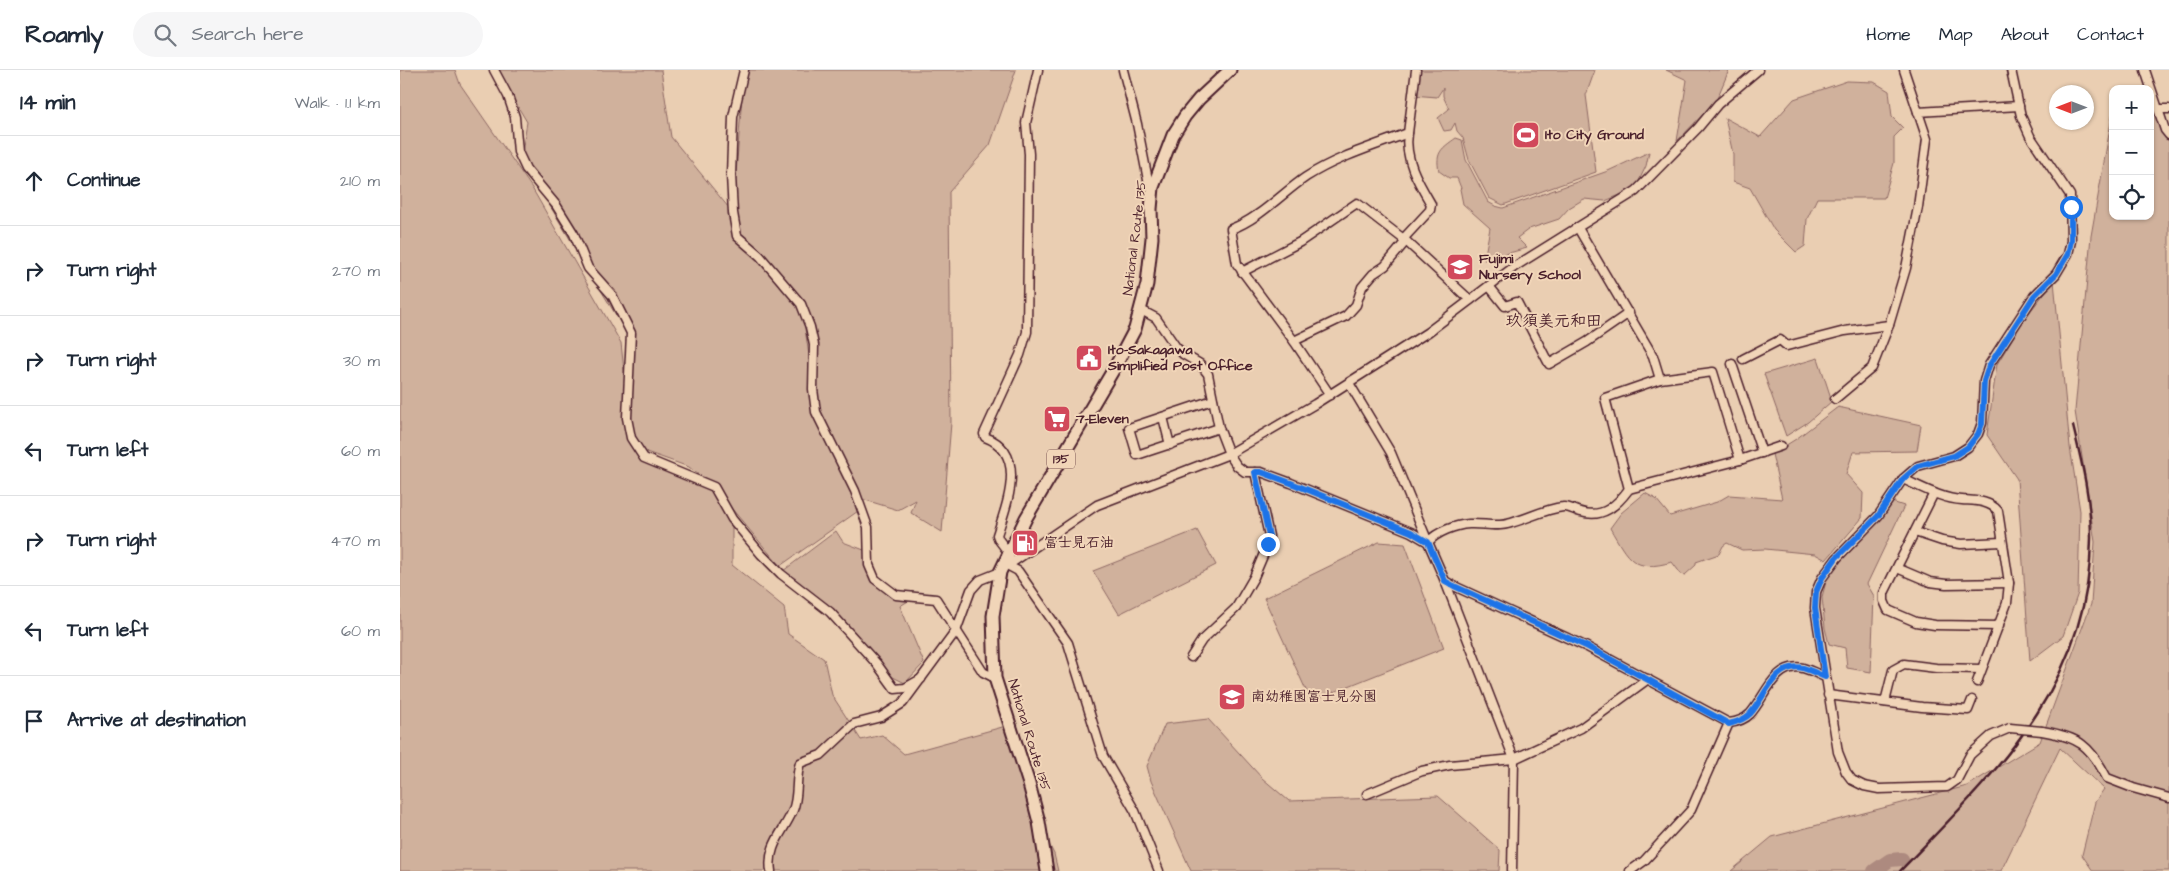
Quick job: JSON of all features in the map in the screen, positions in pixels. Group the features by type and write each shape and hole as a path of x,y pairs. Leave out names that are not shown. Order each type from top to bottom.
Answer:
{"highway":[{"name":"National Route 135","path":"1047,871 1041,832 1029,784 995,678 993,616 1002,567 1026,518 1115,367 1135,328 1147,284 1152,238 1151,209 1153,186 1173,135 1199,99 1230,70"}],"street":[{"path":"494,70 508,96 515,117 518,152 526,169 556,205 574,234 588,268 612,295 631,333 627,418 631,438 637,449 644,458 714,487 732,519 761,554 781,574 830,612 877,664 895,689 905,688 921,679"},
{"path":"744,70 733,117 731,175 733,213 737,236 760,256 800,304 810,327 814,345 813,389 816,412 854,491 868,527 868,565 876,579 896,595 936,599 983,672 995,678"},
{"path":"1008,552 999,540 998,535 1012,483 1012,473 1002,447 994,440 985,437 984,434 1020,355 1027,332 1029,190 1026,123 1038,70"},
{"path":"1123,70 1137,124 1148,180 1153,186"},
{"path":"1294,341 1346,316 1356,305 1362,287 1373,274 1385,266 1430,210 1431,204 1415,176 1407,141 1416,70"},
{"path":"771,871 771,850 793,809 797,772 800,763 820,755 854,724 881,717 903,703 956,630 971,590 980,580 1013,562 1097,504 1229,454 1330,395 1428,332 1514,267 1636,191 1698,128 1718,104 1758,70"},
{"path":"1836,399 1872,368 1889,325 1906,268 1918,207 1927,139 1904,70"},
{"path":"2012,70 2021,116 2030,136 2070,195 2071,241 2068,254 2056,274 2034,296 1989,366 1984,381 1982,424 1978,434 1968,447 1954,456 1918,466 1903,479 1878,516 1836,558 1822,578 1816,592 1815,608 1828,695 1841,759 1846,772 1852,780 1864,786 1880,788 1947,787 1957,780 1970,755 1991,736 2010,728 2042,731 2068,735 2089,749 2107,778 2133,788 2169,798"},
{"path":"2145,70 2169,134"},
{"path":"1918,112 2019,106"},
{"path":"2158,108 2169,109"},
{"path":"1330,395 1294,341 1237,264 1231,229 1252,219 1306,177 1331,163 1408,133"},
{"path":"1242,272 1296,245 1357,203 1405,240 1470,300"},
{"path":"1578,228 1653,356 1660,379"},
{"path":"1489,286 1505,306 1517,302 1549,364 1587,342 1629,313"},
{"path":"1141,310 1156,318 1176,347 1183,354 1200,364 1208,374 1219,428 1229,454 1237,466 1245,472 1261,472 1291,483 1411,532 1428,542"},
{"path":"1743,359 1780,340 1788,346 1845,331 1889,325"},
{"path":"1732,364 1762,453"},
{"path":"1629,489 1605,398 1660,379 1712,372 1740,460"},
{"path":"1349,383 1391,453 1445,581 1514,759 1512,871"},
{"path":"1213,400 1129,428 1137,455 1219,428"},
{"path":"1163,417 1170,445"},
{"path":"1428,542 1436,534 1468,524 1505,525 1553,508 1566,506 1592,514 1608,511 1618,504 1629,489 1740,460 1780,446"},
{"path":"1191,657 1202,640 1236,608 1254,577 1268,544 1269,536 1255,472"},
{"path":"1903,479 1934,493 1960,500 1976,500 1994,506 1998,511 2009,583 2007,603 1977,682"},
{"path":"1934,493 1884,593 1884,601 1888,610 1916,622 1935,625 1999,626"},
{"path":"1915,532 1942,541 1961,544 2002,542"},
{"path":"1002,567 1018,571 1068,643 1103,756 1135,811 1159,871"},
{"path":"1897,568 1930,582 1946,584 2009,583"},
{"path":"1445,581 1588,647 1729,724 1742,720 1750,714 1774,679 1787,669 1802,668 1825,677"},
{"path":"1885,702 1892,670 1904,664 1936,668 1981,669"},
{"path":"1366,794 1422,771 1450,764 1514,759 1581,728 1648,679"},
{"path":"1828,695 1922,707 1968,710 1972,700"},
{"path":"1630,871 1644,861 1691,810 1729,724"}],"shaded area":[{"path":"400,70 455,70 460,84 532,188 621,343 627,399 631,340 521,158 527,122 496,70 661,70 671,137 733,213 744,70 1016,70 990,145 949,192 951,423 942,532 911,513 916,500 898,510 862,499 861,509 780,566 716,490 732,519 732,565 784,607 788,634 824,659 832,695 861,740 882,735 904,754 1006,726 1028,803 1054,854 1058,871 400,871","holes":["802,309 818,358 816,387 813,382","638,449 689,467 705,480 640,455"]},
{"name":"Ito City Ground","path":"1417,70 1595,70 1586,95 1596,172 1503,205 1489,198 1469,160 1463,138 1457,131 1455,123 1451,130 1444,131 1438,118 1449,109 1443,96 1443,88 1437,97 1412,95"},
{"path":"1666,70 1729,70 1716,101 1677,141 1687,80"},
{"path":"1847,81 1874,82 1889,91 1892,117 1903,128 1894,137 1894,163 1884,198 1817,198 1807,219 1805,246 1796,252 1774,230 1750,188 1733,182 1733,154 1725,118 1760,137 1794,99"},
{"path":"2154,101 2169,132 2169,871 2093,871 2082,855 2095,802 2104,789 2060,748 2001,871 1731,871 1772,837 1967,786 2040,742 2091,604 2095,542 2075,411 2091,236 2109,134 2109,220 2154,220"},
{"path":"1456,138 1462,140 1466,160 1488,202 1503,208 1608,171 1649,152 1646,166 1635,189 1605,201 1584,199 1569,208 1559,219 1529,229 1517,238 1527,248 1484,260 1490,228 1463,204 1461,188 1457,178 1449,178 1439,171 1438,159 1441,151"},
{"path":"2054,281 2070,447 2080,511 2078,593 2063,636 2030,661 2017,479 1987,435 1997,364 2025,318"},
{"path":"1818,358 1832,401 1808,422 1786,436 1764,374"},
{"path":"1838,407 1921,425 1917,451 1853,452 1846,474 1863,493 1862,518 1826,560 1815,554 1765,549 1742,550 1727,543 1719,554 1696,562 1696,565 1685,575 1681,574 1672,562 1648,566 1633,561 1622,548 1610,528 1621,513 1645,493 1656,499 1670,516 1717,502 1729,495 1782,499 1772,454 1796,439"},
{"path":"1892,502 1904,506 1867,584 1874,596 1871,672 1847,668 1845,648 1829,644 1825,628 1822,597 1828,574 1881,519"},
{"path":"1197,530 1216,565 1119,614 1093,571"},
{"path":"836,531 843,542 864,550 871,567 887,587 910,600 900,606 924,663 905,683 893,677 820,599 783,571"},
{"path":"1379,542 1405,544 1444,648 1311,701 1264,598"},
{"path":"1208,719 1262,778 1289,801 1438,796 1500,850 1499,871 1191,871 1151,781 1147,766 1165,724"}],"waterway":[{"path":"1874,871 1890,860 1902,859"}],"railway":[{"path":"1900,871 1970,798 2031,723 2055,682 2074,638 2086,590 2091,524 2083,468 2073,426"}],"place":[{"name":"Ito City Ground","path":"1526,135"},
{"name":"Fujimi Nursery School","path":"1460,267"},
{"name":"Ito-Sakagawa Simplified Post Office","path":"1089,358"},
{"name":"7-Eleven","path":"1057,419"},
{"name":"富士見石油","path":"1025,543"},
{"name":"南幼稚園富士見分園","path":"1232,697"}],"district":[{"name":"玖須美元和田","path":"1554,321"}],"route":[{"path":"1268,544 1269,536 1255,472 1261,472 1291,483 1411,532 1428,542 1445,581 1588,647 1729,724 1742,720 1750,714 1774,679 1787,669 1802,668 1825,677 1815,608 1816,592 1822,578 1836,558 1878,516 1903,479 1918,466 1954,456 1968,447 1978,434 1982,424 1984,381 1989,366 2034,296 2056,274 2068,254 2071,241 2071,207"}]}
